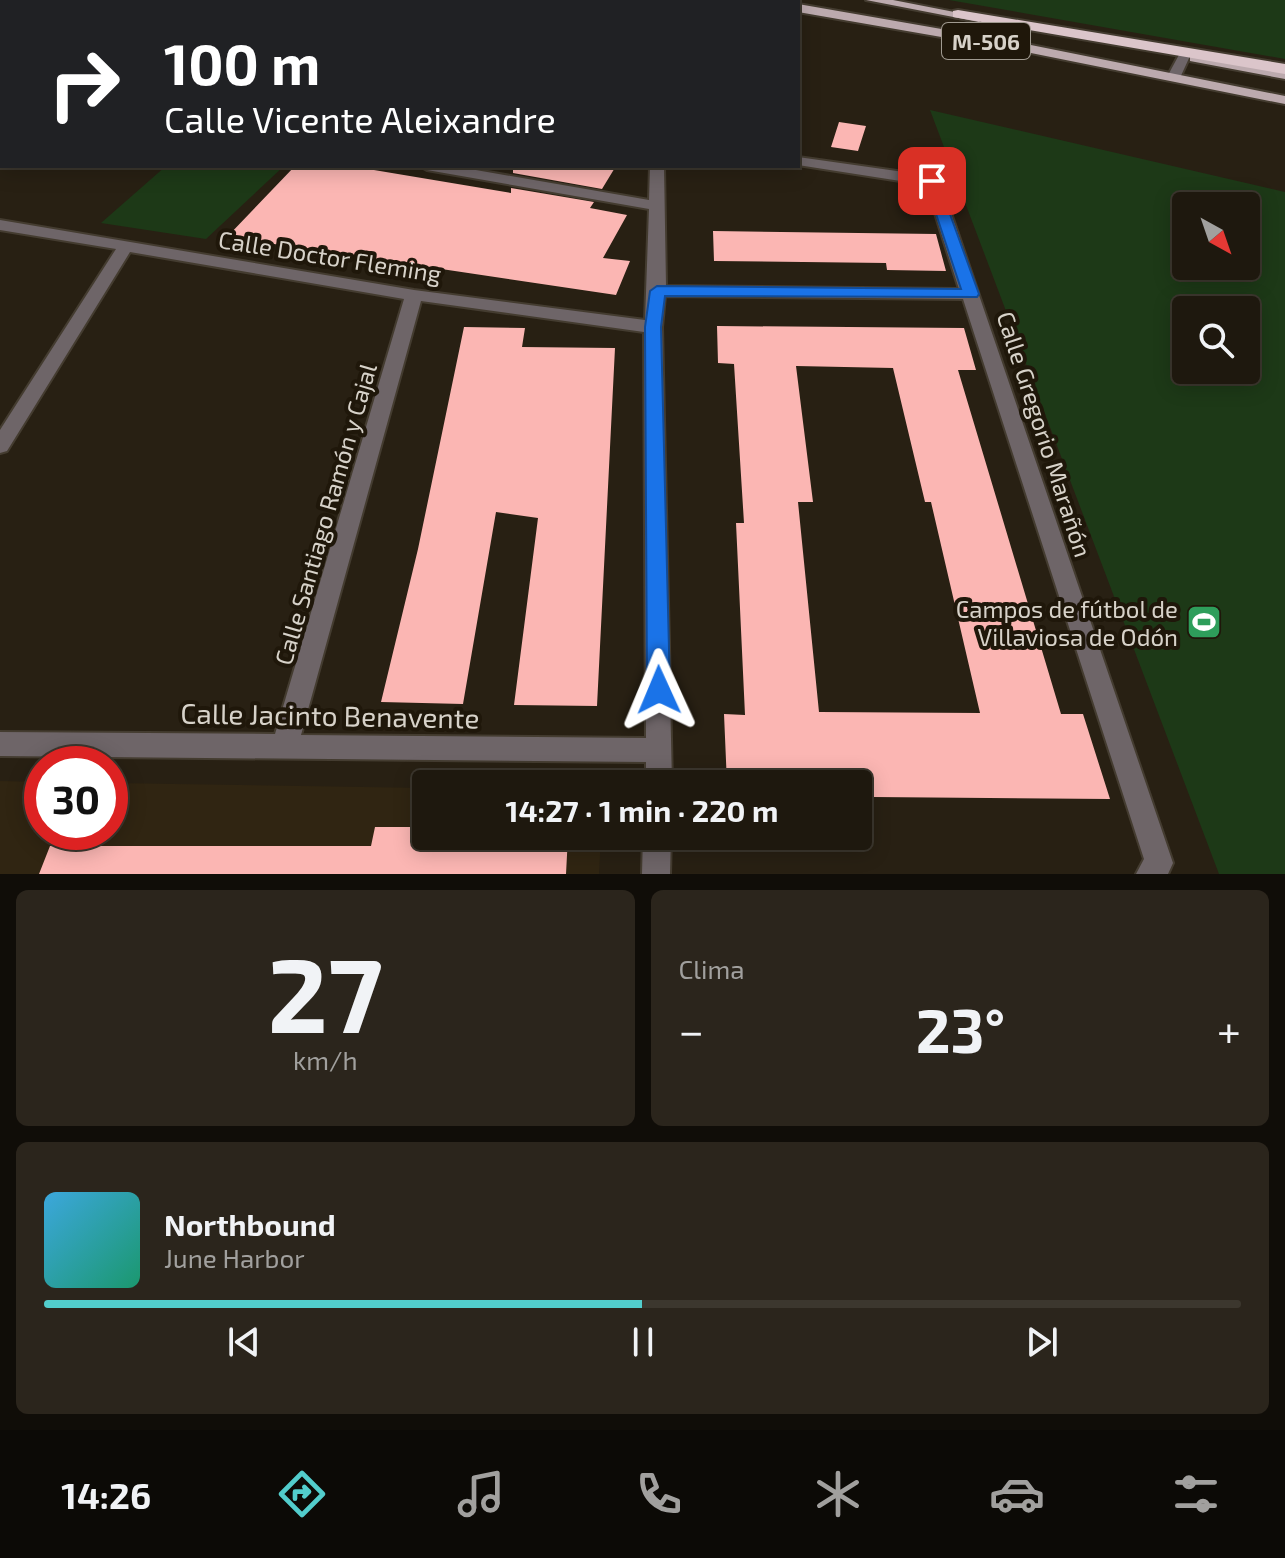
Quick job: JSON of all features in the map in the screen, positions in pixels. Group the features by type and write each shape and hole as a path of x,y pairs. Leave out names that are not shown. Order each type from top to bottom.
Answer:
{"highway":[{"path":"958,14 1285,69"}],"main road":[{"name":"M-506","path":"872,0 1285,75"},
{"name":"M-506","path":"800,8 1174,77"},
{"path":"1174,77 1285,102"}],"street":[{"path":"1174,77 1184,56"},
{"name":"Calle Gregorio Marañón","path":"800,161 932,181 1159,863 1150,874"},
{"path":"438,168 657,206"},
{"path":"657,168 657,291 653,327 659,770"},
{"name":"Calle Doctor Fleming","path":"0,225 414,295 653,327"},
{"path":"0,446 126,246"},
{"path":"657,291 971,294"},
{"name":"Calle Santiago Ramón y Cajal","path":"285,746 414,295"},
{"name":"Calle Jacinto Benavente","path":"0,744 660,750"},
{"path":"656,874 657,850"}],"shaded area":[{"path":"0,781 24,782 24,850 128,850 128,783 412,788 412,850 600,850 599,874 0,874"}],"green space":[{"path":"949,0 1285,0 1285,59"},
{"name":"Campos de fútbol de Villaviosa de Odón","path":"930,110 1285,192 1285,874 1219,874"},
{"path":"164,168 282,168 206,239 101,223"}],"building":[{"path":"839,122 866,126 858,151 831,147"},
{"path":"293,168 362,168 511,193 511,188 594,202 590,208 627,215 603,258 630,261 616,295 227,237"},
{"path":"513,168 615,168 602,189 513,173"},
{"path":"713,231 936,234 946,271 887,270 886,263 714,261"},
{"path":"717,326 964,328 976,370 958,370 1061,714 1083,714 1110,799 873,797 872,770 726,770 724,714 745,715 736,523 744,523 734,364 718,363","holes":["796,366 893,368 925,502 931,502 980,713 819,712 798,502 813,502"]},
{"path":"464,327 525,328 522,347 615,348 597,706 514,705 538,518 496,512 463,704 381,702 418,549"},
{"path":"375,827 412,827 412,850 567,850 566,874 39,874 48,850 128,850 128,846 371,846"}],"place":[{"name":"Campos de fútbol de Villaviosa de Odón","path":"1204,622"}],"route":[{"path":"659,690 653,327 657,291 971,294 932,181"}]}
